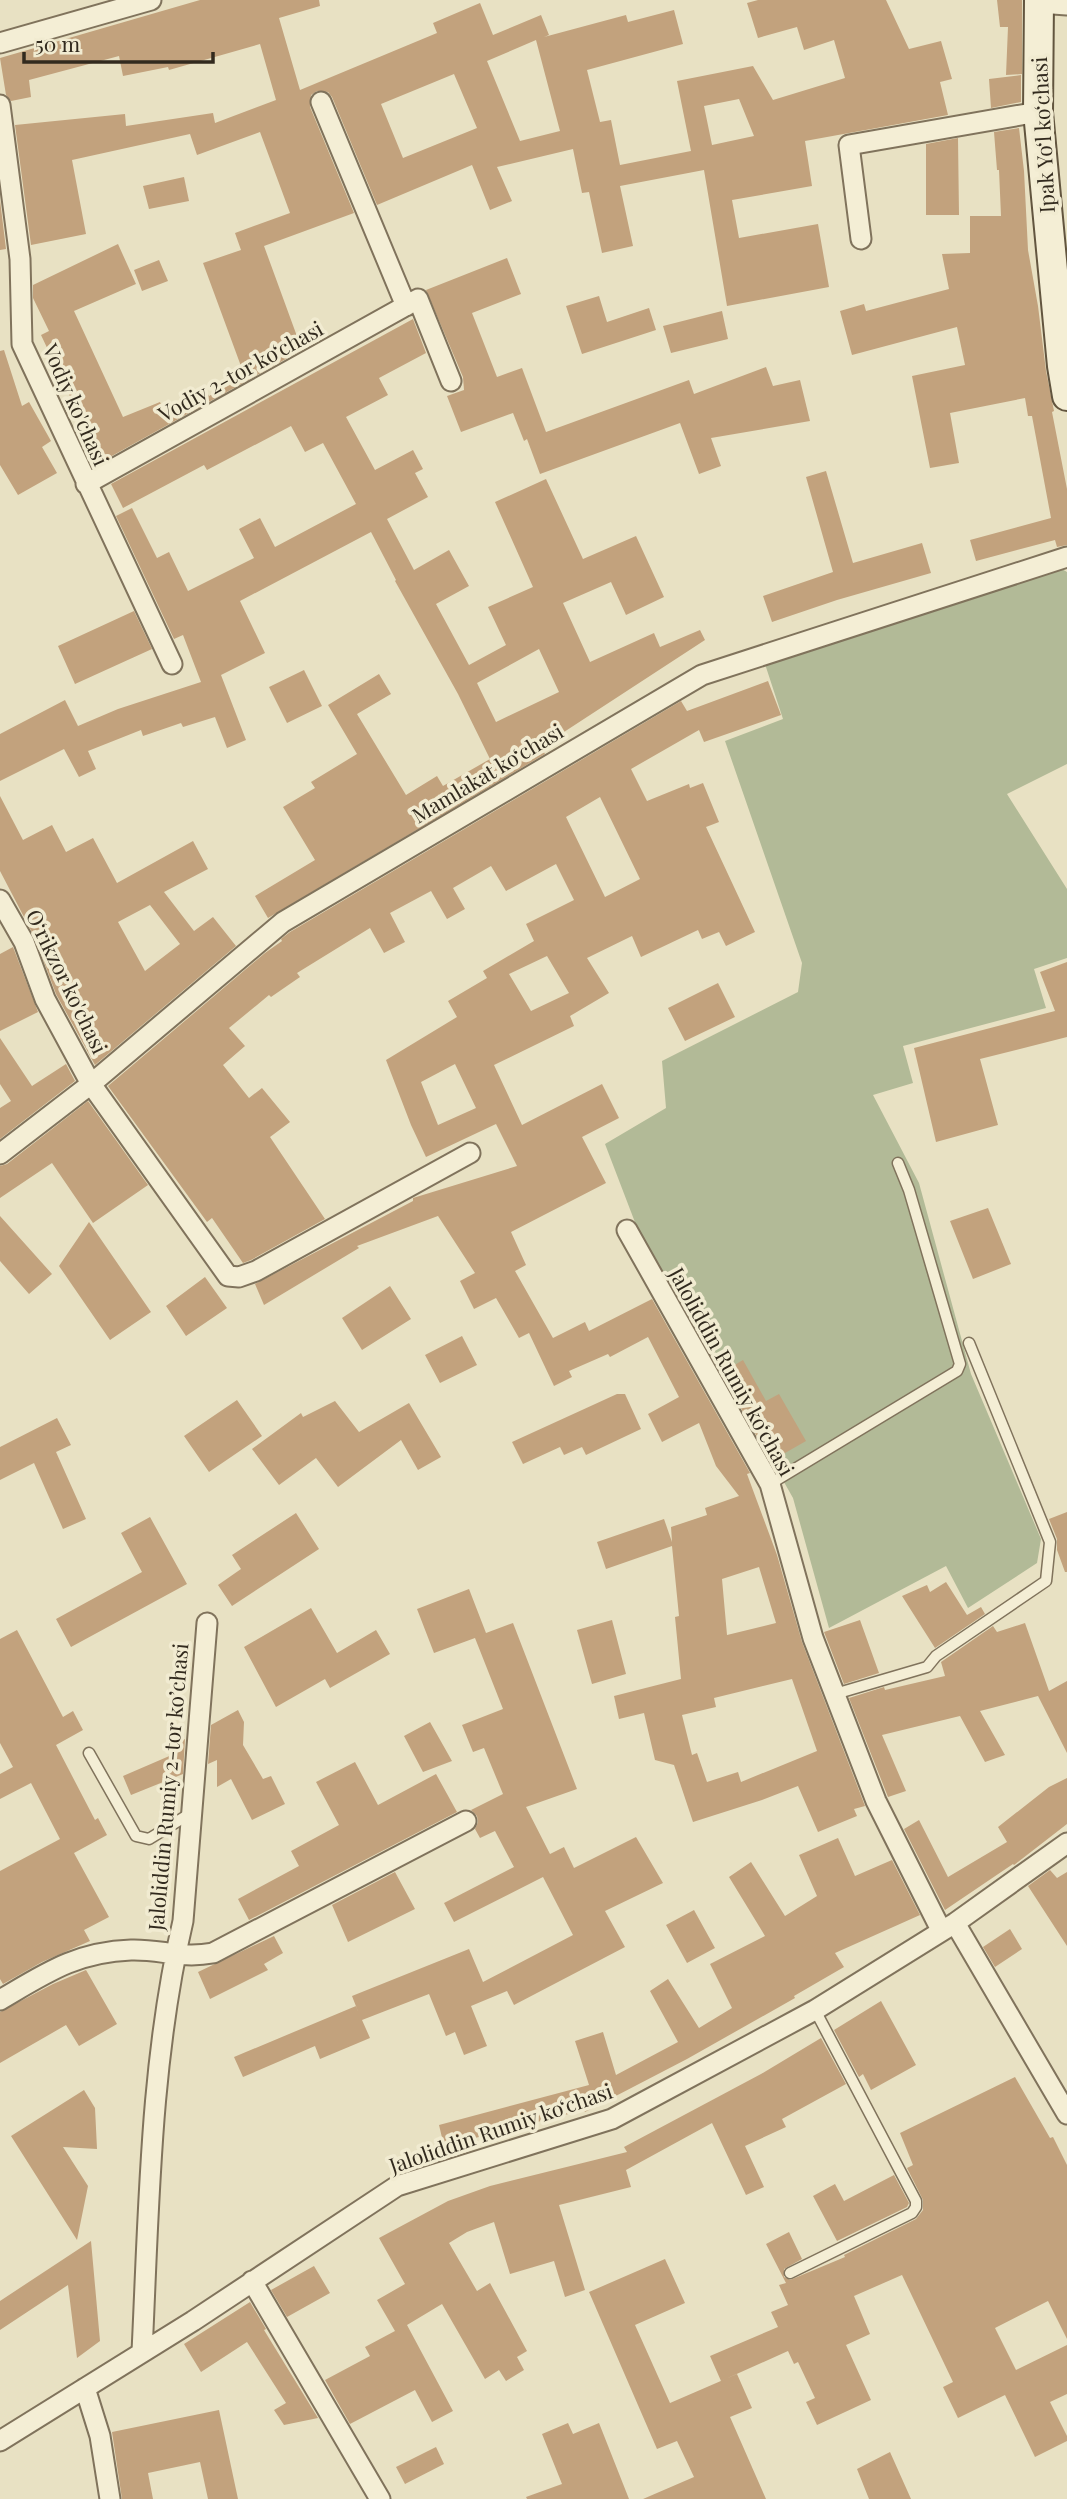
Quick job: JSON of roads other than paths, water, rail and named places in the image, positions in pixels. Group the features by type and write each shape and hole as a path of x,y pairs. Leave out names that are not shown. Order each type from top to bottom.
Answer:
{"street":[{"path":"0,43 151,0"},
{"name":"Ipak Yoʻl koʻchasi","path":"1049,3 1038,112 1067,396"},
{"path":"321,102 412,303 451,381"},
{"name":"Vodiy ko'chasi","path":"0,105 20,259 22,344 172,664"},
{"path":"861,239 849,145 1038,112"},
{"name":"Vodiy 2-tor ko‘chasi","path":"86,484 412,303"},
{"name":"Mamlakat koʻchasi","path":"0,1154 91,1084 283,922 702,675 1067,557"},
{"name":"Oʻrikzor ko'chasi","path":"0,900 24,942 45,999 91,1084 228,1276 239,1277 256,1271 470,1153"},
{"name":"Jaloliddin Rumiy koʻchasi","path":"627,1230 770,1484 813,1638 876,1801 948,1926"},
{"name":"Jaloliddin Rumiy 2-tor koʼchasi","path":"142,2352 152,2119 175,1955 183,1921 207,1623"},
{"name":"Jaloliddin Rumiy 2-tor koʼchasi","path":"0,2000 50,1971 84,1956 133,1950 193,1957 213,1953 466,1821"},
{"name":"Jaloliddin Rumiy koʻchasi","path":"0,2441 397,2186 612,2119 815,2010 948,1926 1067,1843"},
{"path":"948,1926 1067,2114"},
{"path":"252,2281 380,2499"},
{"path":"85,2388 100,2436 110,2499"}],"lane":[{"path":"770,1484 957,1371 960,1364 909,1190 898,1163"},
{"path":"835,1694 927,1667 936,1656 1046,1581 1049,1542 969,1342"},
{"path":"89,1753 136,1836 149,1839 192,1813"},
{"path":"790,2273 912,2213 916,2207 916,2201 815,2010"}]}
